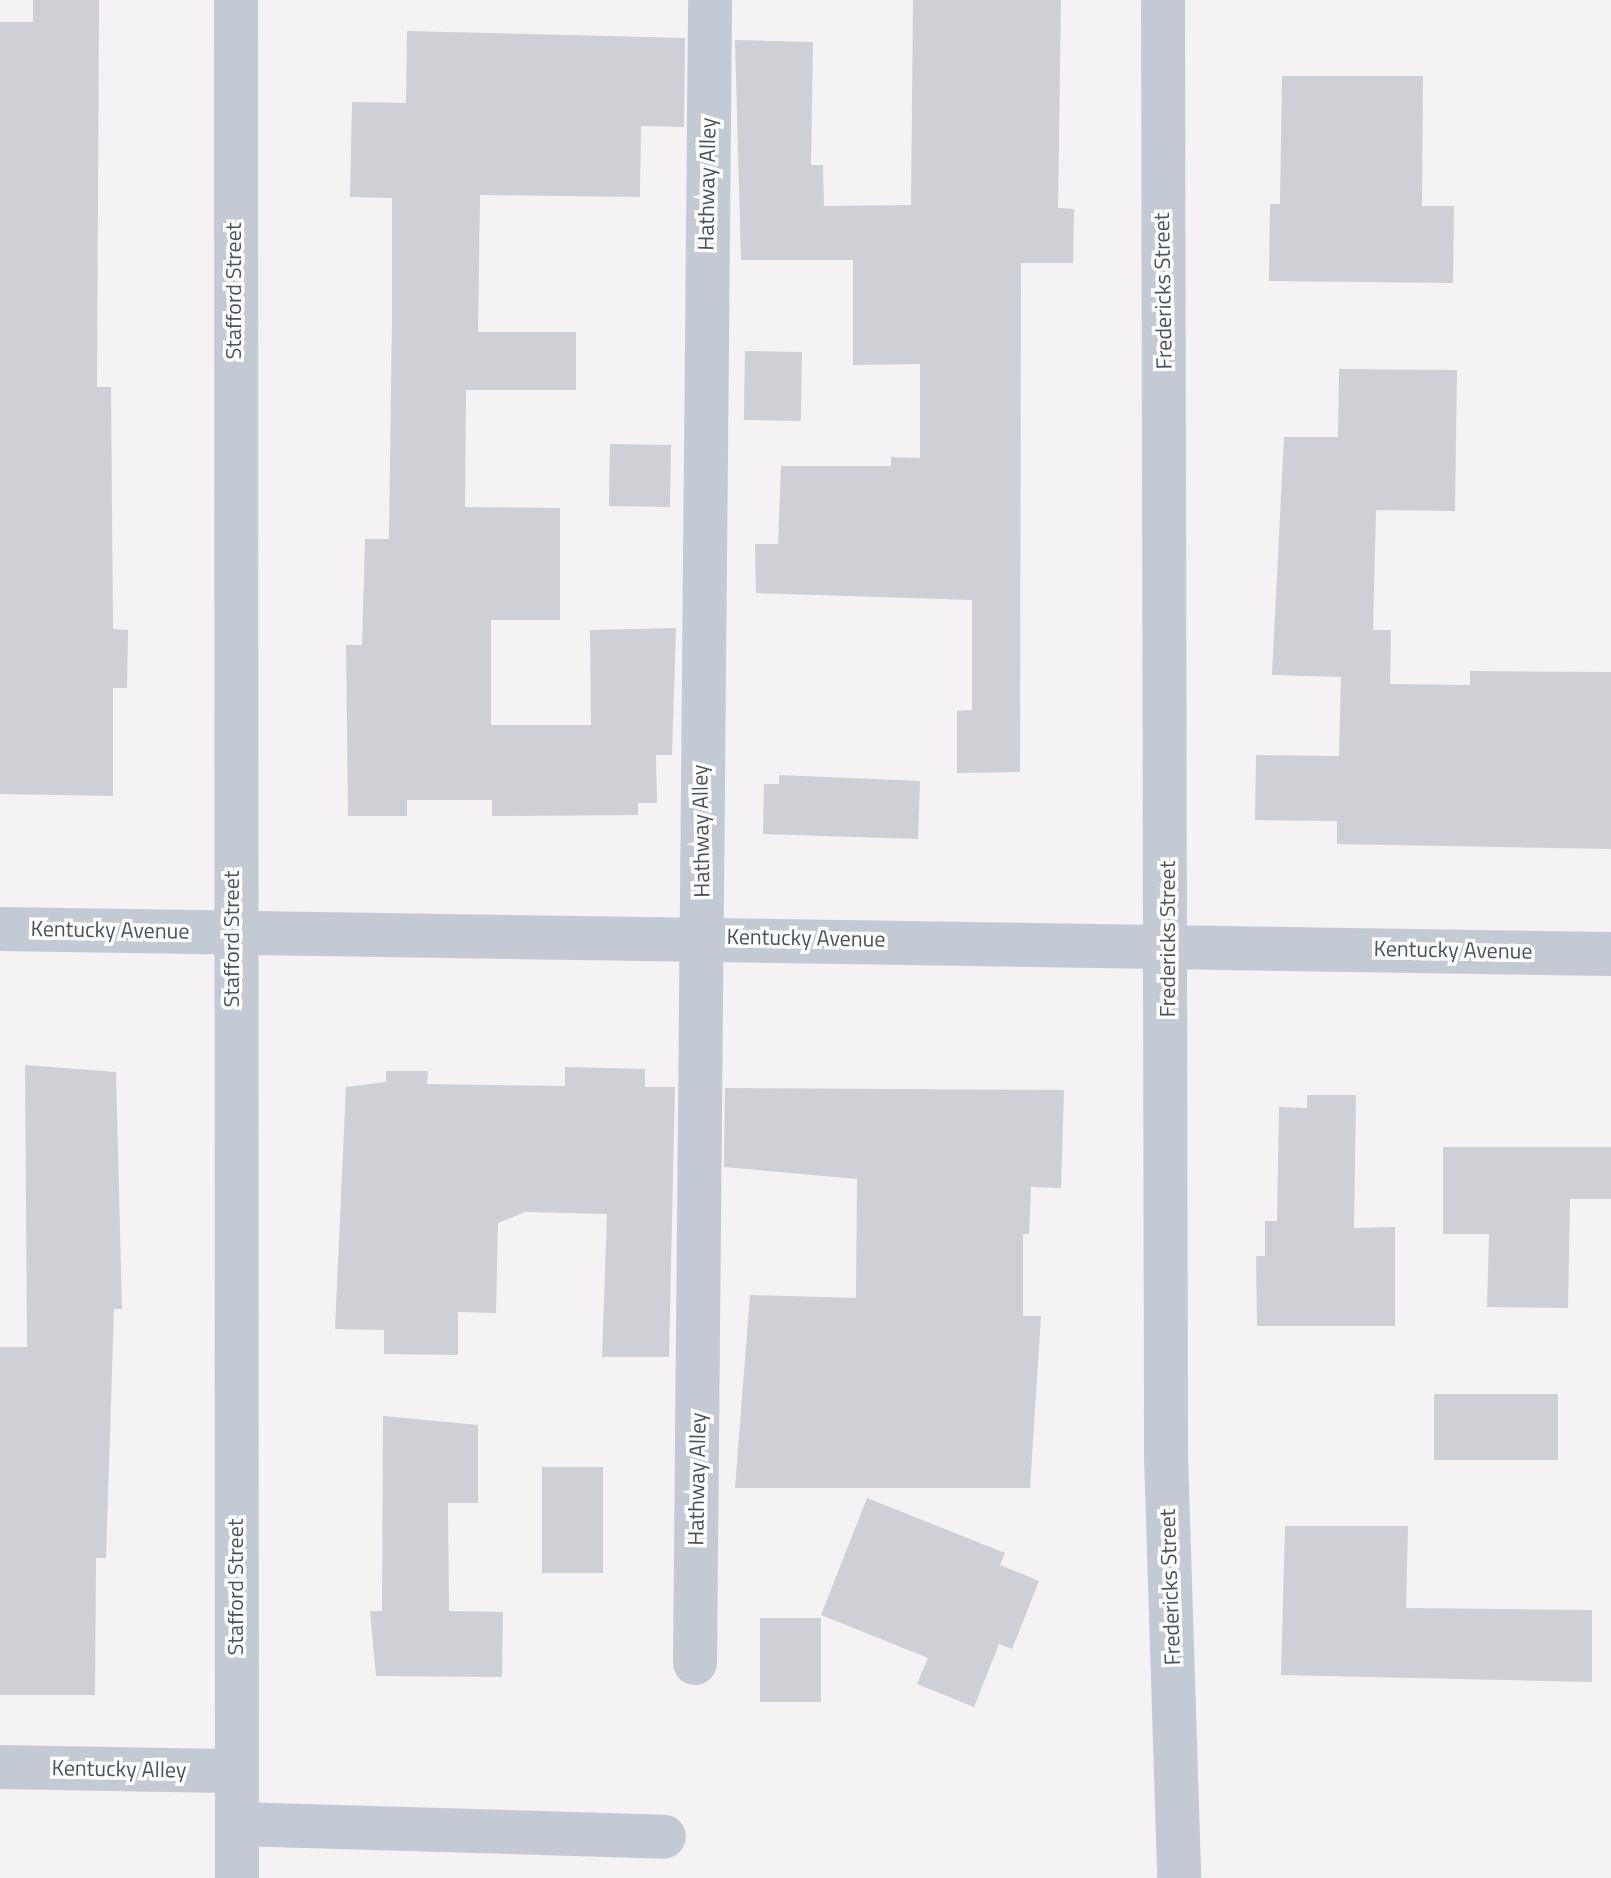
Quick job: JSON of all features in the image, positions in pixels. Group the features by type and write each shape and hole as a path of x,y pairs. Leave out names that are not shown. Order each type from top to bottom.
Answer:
{"street":[{"name":"Stafford Street","path":"236,0 232,931 237,1878"},
{"name":"Hathway Alley","path":"695,1663 710,0"},
{"name":"Fredericks Street","path":"1163,0 1169,947 1166,1456 1179,1878"},
{"name":"Kentucky Avenue","path":"0,929 702,936 1611,954"},
{"name":"Kentucky Alley","path":"0,1767 237,1771"},
{"path":"237,1824 664,1837"}],"building":[{"path":"33,0 99,0 97,387 111,387 113,629 128,630 127,688 113,688 113,796 0,794 0,22 33,22"},
{"path":"913,0 1061,0 1058,208 1074,209 1073,263 1021,263 1020,772 957,773 957,711 972,710 972,600 756,593 755,544 778,544 781,466 891,466 891,457 920,458 920,364 853,365 853,260 741,260 735,40 813,42 811,165 823,165 824,206 911,205"},
{"path":"407,31 685,38 684,127 641,126 640,197 480,195 478,332 576,332 576,390 466,390 465,507 560,508 560,620 491,620 491,725 591,725 590,630 676,628 672,755 656,755 657,803 638,803 638,815 492,816 492,800 407,800 407,816 348,816 346,645 362,645 365,539 389,539 392,315 392,198 350,197 352,102 406,103"},
{"path":"1282,76 1423,76 1422,206 1454,206 1453,283 1269,281 1270,204 1280,204"},
{"path":"745,351 802,352 801,421 744,420"},
{"path":"1339,369 1457,370 1455,511 1376,510 1373,630 1391,630 1390,684 1470,685 1470,671 1611,672 1611,849 1337,844 1337,821 1255,820 1256,755 1339,756 1341,677 1272,675 1284,437 1338,437"},
{"path":"610,444 671,445 670,507 609,506"},
{"path":"779,775 920,781 918,839 763,834 764,784 779,784"},
{"path":"25,1065 116,1072 122,1309 114,1309 106,1558 96,1558 95,1695 0,1695 0,1347 27,1347"},
{"path":"565,1067 645,1069 645,1087 675,1087 669,1357 602,1357 607,1214 525,1212 498,1223 496,1313 458,1312 458,1355 384,1354 384,1330 335,1329 346,1087 386,1082 386,1071 428,1071 427,1084 565,1086"},
{"path":"725,1088 1064,1090 1061,1188 1031,1187 1029,1234 1023,1234 1023,1316 1041,1316 1030,1488 735,1488 750,1295 856,1298 857,1179 724,1167"},
{"path":"1307,1095 1356,1095 1354,1228 1395,1227 1395,1326 1257,1326 1256,1256 1265,1256 1265,1221 1277,1221 1279,1107 1307,1108"},
{"path":"1443,1147 1611,1147 1611,1199 1570,1199 1568,1308 1487,1307 1489,1234 1443,1234"},
{"path":"1434,1394 1558,1394 1558,1460 1434,1460"},
{"path":"383,1416 478,1425 478,1503 448,1503 449,1611 503,1612 502,1677 376,1676 370,1611 382,1611"},
{"path":"542,1467 603,1467 603,1573 542,1573"},
{"path":"867,1498 1005,1553 1000,1565 1039,1581 1012,1649 999,1644 974,1707 917,1684 928,1658 821,1615"},
{"path":"1285,1526 1408,1526 1406,1608 1592,1610 1592,1682 1281,1675"},
{"path":"760,1618 821,1618 821,1702 760,1702"}]}
